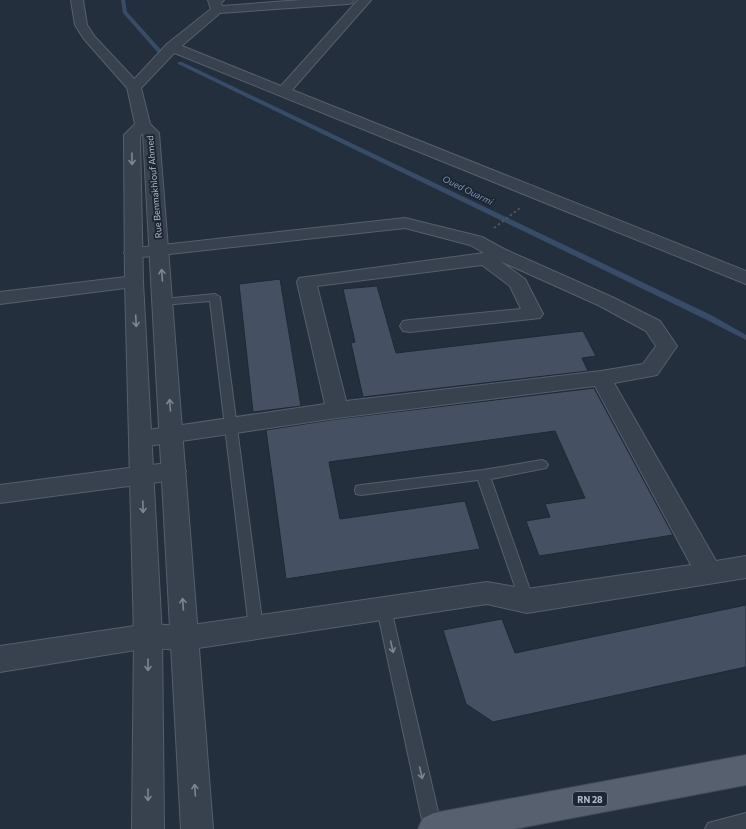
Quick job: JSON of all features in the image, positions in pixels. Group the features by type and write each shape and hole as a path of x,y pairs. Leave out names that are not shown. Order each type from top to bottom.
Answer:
{"main road":[{"name":"RN 28","path":"434,829 468,825 746,770"}],"street":[{"path":"77,0 81,25 90,39 134,87 216,3 348,0"},
{"path":"283,92 365,0"},
{"path":"172,47 746,278"},
{"name":"Rue Benmakhlouf Ahmed","path":"134,87 143,125 151,133 160,250 197,829"},
{"path":"143,125 132,135 133,253 148,636 148,829"},
{"path":"133,253 405,223 476,241 518,283 533,314 410,326"},
{"path":"141,439 337,410 601,378 650,370 667,346 653,326 605,301 492,256 306,282 337,410"},
{"path":"0,298 134,282"},
{"path":"601,378 709,573"},
{"path":"0,494 142,474 174,471"},
{"path":"0,659 148,636 185,638 487,594 527,601 746,567"}],"lane":[{"path":"163,302 216,297 256,628"},
{"path":"361,490 483,475 542,465"},
{"path":"483,475 527,601"},
{"path":"384,608 434,829"},
{"path":"714,829 746,822"}],"path":[{"path":"490,231 514,212"}],"building":[{"path":"280,279 301,406 253,412 239,284"},
{"path":"377,286 396,353 583,331 596,356 582,358 588,371 363,397 351,343 355,342 343,289"},
{"path":"594,388 673,535 539,556 526,521 550,517 545,504 585,498 555,431 329,462 340,519 465,501 480,549 286,579 266,430 337,419"},
{"path":"746,605 746,667 493,722 466,704 443,630 502,619 515,653"}],"waterway":[{"name":"Oued Ouarmi","path":"123,0 125,12 162,54"},
{"name":"Oued Ouarmi","path":"180,63 710,318 746,338"}]}
